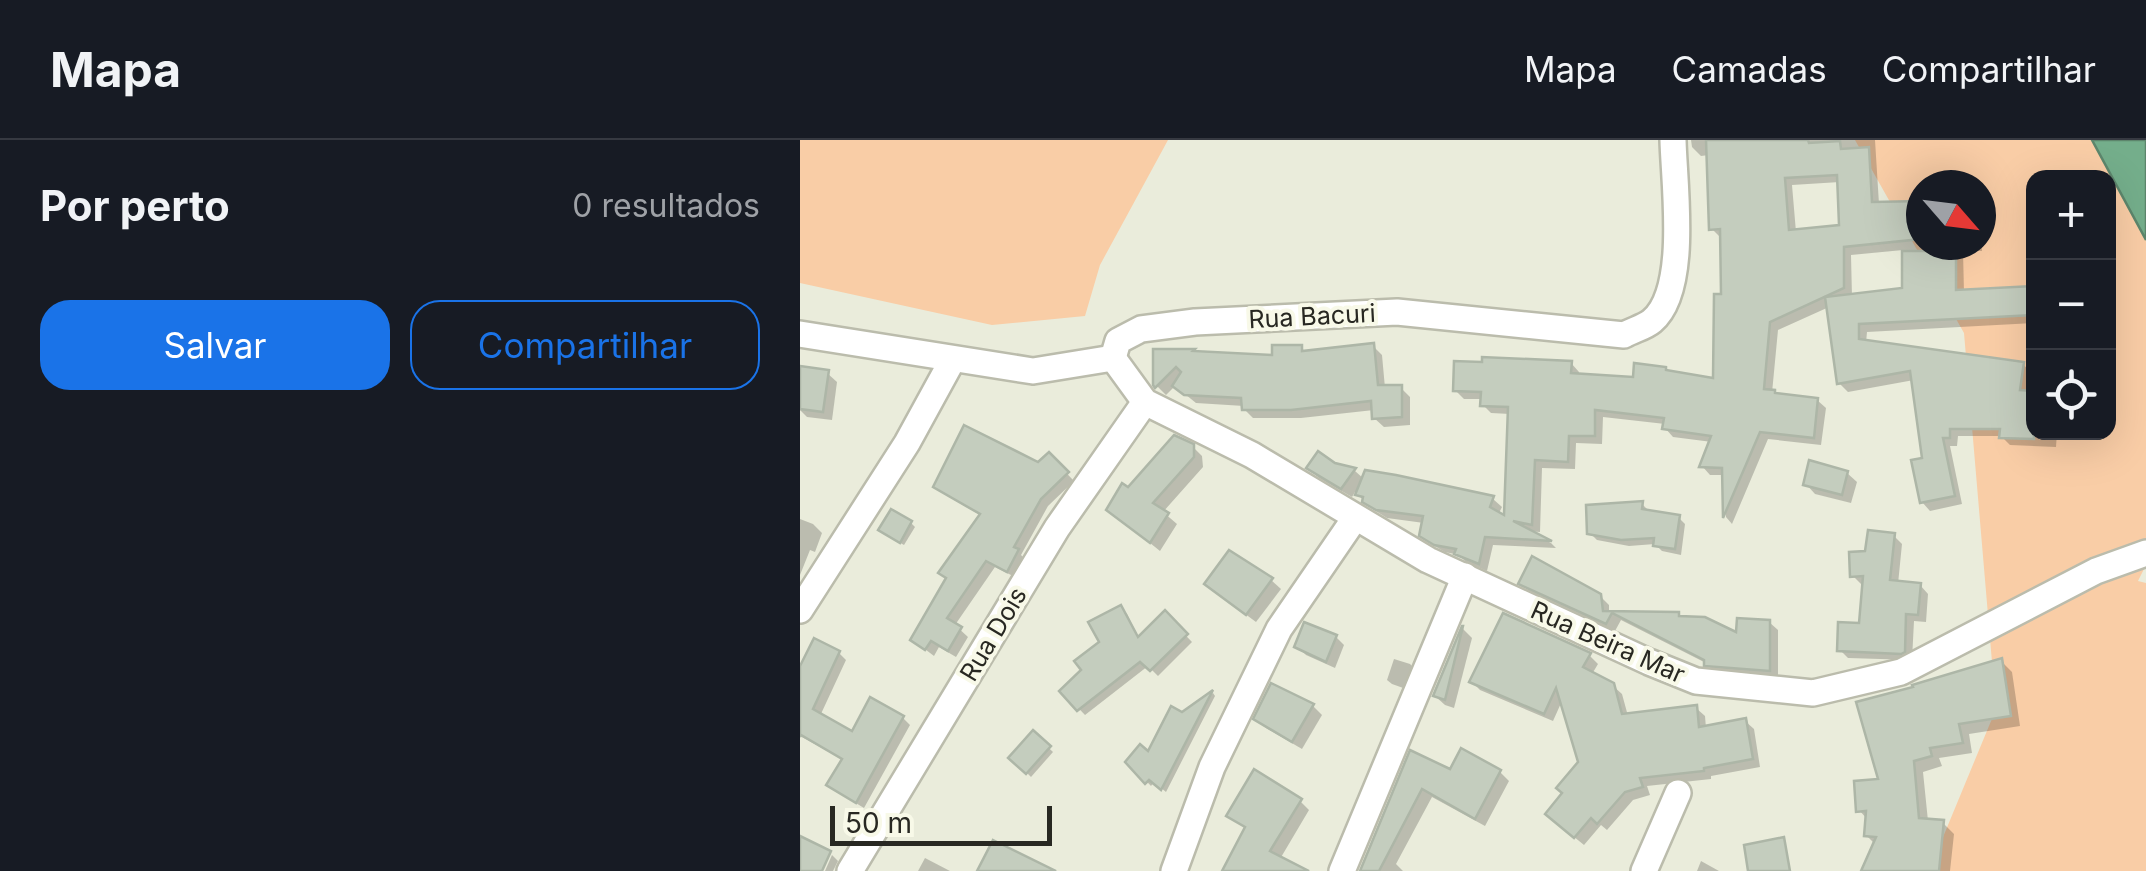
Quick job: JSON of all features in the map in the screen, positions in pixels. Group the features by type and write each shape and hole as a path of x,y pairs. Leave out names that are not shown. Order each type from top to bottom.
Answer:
{"street":[{"name":"Rua Bacuri","path":"1113,358 1118,340 1140,329 1195,322 1397,312 1624,334 1653,320 1670,293 1677,263 1673,140"},
{"path":"800,334 1033,372 1113,358"},
{"path":"800,610 907,443 953,358"},
{"name":"Rua Beira Mar","path":"1113,358 1145,402 1252,455 1450,572 1696,681 1812,693 1901,672 2096,571 2146,554"},
{"name":"Rua Dois","path":"850,871 1057,528 1145,402"},
{"path":"1174,871 1212,767 1278,628 1355,518"},
{"path":"1342,871 1465,576"},
{"path":"1644,871 1678,793"}],"shaded area":[{"path":"800,140 1168,140 1100,265 1085,316 992,325 800,283"},
{"path":"1855,140 2092,140 2108,170 2026,170 2026,440 2116,440 2116,184 2146,240 2146,565 2138,581 2146,583 2146,871 1929,871 1996,709 1964,333 1923,260 1996,260 1996,170 1906,170 1906,230"},
{"path":"2092,140 2146,140 2146,240 2116,184 2116,170 2108,170"}],"building":[{"path":"1706,140 1840,141 1841,149 1869,147 1872,202 1906,201 1906,241 1844,247 1844,288 1770,322 1764,389 1818,398 1814,438 1760,432 1723,518 1722,468 1699,467 1711,436 1662,429 1664,418 1595,410 1595,436 1569,436 1568,462 1535,460 1532,525 1513,521 1552,541 1485,537 1479,564 1454,554 1456,549 1434,545 1419,536 1423,516 1376,510 1362,502 1363,497 1355,495 1365,470 1494,496 1490,507 1504,515 1508,407 1480,406 1481,392 1453,391 1454,361 1482,362 1482,357 1572,361 1571,373 1633,377 1634,363 1713,378 1714,294 1721,294 1720,229 1709,230","holes":["1837,175 1839,225 1789,230 1785,178"]},
{"path":"1902,251 1906,251 1906,260 1956,260 1956,290 2026,286 2026,315 1859,324 1859,339 2024,362 2020,390 2026,390 2026,439 1999,438 2000,429 1950,429 1950,438 1943,438 1955,496 1920,503 1911,460 1922,458 1910,371 1837,384 1825,297 1902,288"},
{"path":"1374,343 1378,385 1402,385 1402,417 1372,419 1371,401 1291,410 1242,410 1241,398 1184,395 1172,386 1181,372 1176,367 1155,388 1153,385 1153,349 1272,355 1272,345 1302,345 1302,351"},
{"path":"800,366 829,370 823,412 800,409"},
{"path":"964,425 1038,462 1049,452 1069,472 1041,499 1014,547 1019,549 1007,572 986,561 947,618 962,627 948,651 931,641 925,650 910,640 946,578 938,573 980,514 933,487"},
{"path":"1174,435 1194,444 1194,457 1153,503 1169,513 1150,543 1106,510 1122,483 1128,487"},
{"path":"1318,451 1335,463 1356,468 1341,489 1306,468"},
{"path":"1809,460 1848,471 1842,495 1803,485"},
{"path":"1643,501 1642,509 1680,515 1675,549 1653,546 1654,538 1621,540 1587,534 1586,505"},
{"path":"891,509 912,521 900,543 878,530"},
{"path":"1868,530 1895,533 1890,580 1921,583 1918,615 1906,614 1905,652 1901,654 1837,651 1838,622 1859,623 1863,576 1850,577 1849,552 1865,551"},
{"path":"1229,550 1273,578 1246,615 1204,584"},
{"path":"1532,556 1601,594 1603,611 1679,612 1679,616 1705,617 1736,632 1737,618 1770,620 1770,671 1704,666 1704,660 1612,613 1606,624 1518,584"},
{"path":"1121,605 1138,637 1165,610 1188,634 1150,671 1140,662 1077,711 1059,691 1081,670 1074,661 1099,642 1088,622"},
{"path":"1503,613 1591,653 1583,667 1614,683 1622,714 1697,705 1699,727 1746,718 1753,759 1704,771 1640,778 1643,787 1625,792 1597,824 1591,818 1574,838 1545,814 1562,793 1556,788 1578,762 1556,688 1544,714 1469,682"},
{"path":"1304,622 1337,635 1326,662 1294,647"},
{"path":"1463,626 1445,700 1433,696"},
{"path":"814,638 840,651 813,709 852,731 870,697 904,716 856,803 826,785 842,759 800,737 800,666"},
{"path":"2002,658 2011,716 1959,724 1963,743 1930,748 1932,756 1914,761 1919,818 1944,820 1939,871 1861,871 1876,837 1864,836 1866,811 1856,812 1854,781 1878,779 1856,702"},
{"path":"1271,683 1314,704 1292,742 1253,719"},
{"path":"1213,690 1161,790 1149,780 1145,784 1125,762 1140,744 1148,751 1171,706 1182,712"},
{"path":"1033,730 1051,746 1026,774 1008,758"},
{"path":"1461,748 1501,770 1475,819 1422,789 1379,871 1360,871 1410,750 1450,769"},
{"path":"1254,769 1302,799 1270,851 1309,871 1222,871 1245,827 1226,816"},
{"path":"800,836 831,851 822,871 800,871"},
{"path":"1784,837 1790,871 1748,871 1744,845"},
{"path":"993,840 1056,871 977,871"}]}
